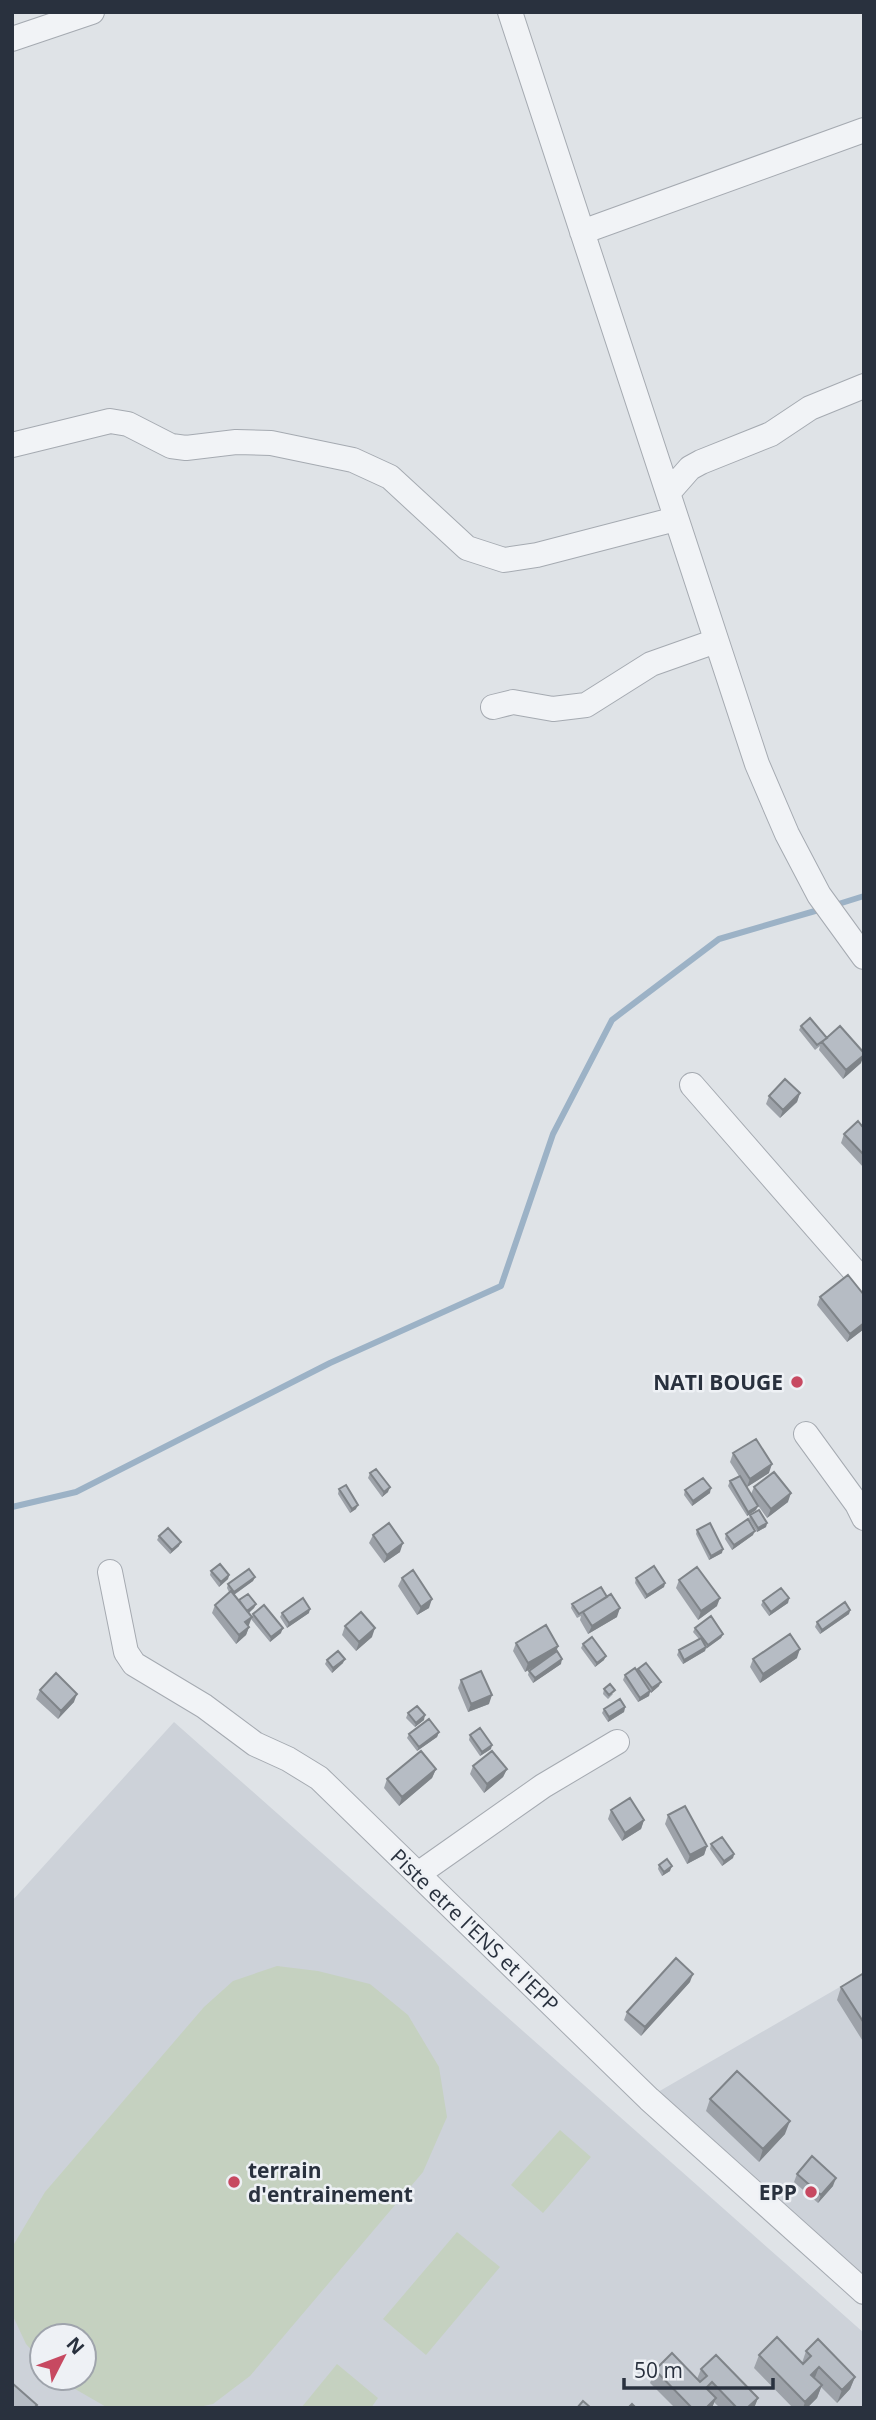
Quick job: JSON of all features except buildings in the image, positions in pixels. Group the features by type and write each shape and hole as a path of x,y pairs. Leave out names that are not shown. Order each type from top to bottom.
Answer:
{"street":[{"path":"12,39 92,12"},
{"path":"510,12 757,764 787,834 819,895 864,957"},
{"path":"582,232 864,130"},
{"path":"668,493 690,468 771,434 810,408 864,386"},
{"path":"12,444 110,421 128,424 171,446 186,448 236,442 271,443 352,460 390,477 467,548 504,560 537,555 676,519"},
{"path":"493,706 513,702 553,709 586,705 651,664 716,641"},
{"path":"692,1085 864,1282"},
{"path":"806,1434 857,1504 864,1518"},
{"name":"Piste etre l'ENS et l'EPP","path":"110,1573 126,1652 134,1664 204,1706 255,1744 288,1759 319,1778 649,2099 864,2292"},
{"path":"418,1874 543,1786 617,1742"}],"shaded area":[{"path":"174,1722 864,2333 864,2408 12,2408 12,1901"},
{"name":"EPP","path":"864,1973 864,2287 651,2096"}],"green space":[{"name":"terrain d'entrainement","path":"277,1966 318,1971 370,1984 408,2015 439,2067 447,2117 423,2172 250,2376 213,2404 194,2408 108,2408 80,2392 98,2392 98,2322 28,2322 28,2346 26,2344 12,2314 14,2244 45,2192 204,2007 233,1981"},
{"path":"560,2130 591,2157 543,2213 511,2185"},
{"path":"457,2232 500,2267 426,2355 383,2319"},
{"path":"337,2364 378,2398 371,2408 301,2408"}],"waterway":[{"path":"832,906 864,896"},
{"path":"12,1507 76,1492 330,1363 501,1286 553,1134 612,1020 719,939 822,909"}],"place":[{"name":"NATI BOUGE","path":"797,1382"},
{"name":"terrain d'entrainement","path":"234,2182"},
{"name":"EPP","path":"811,2192"}]}
